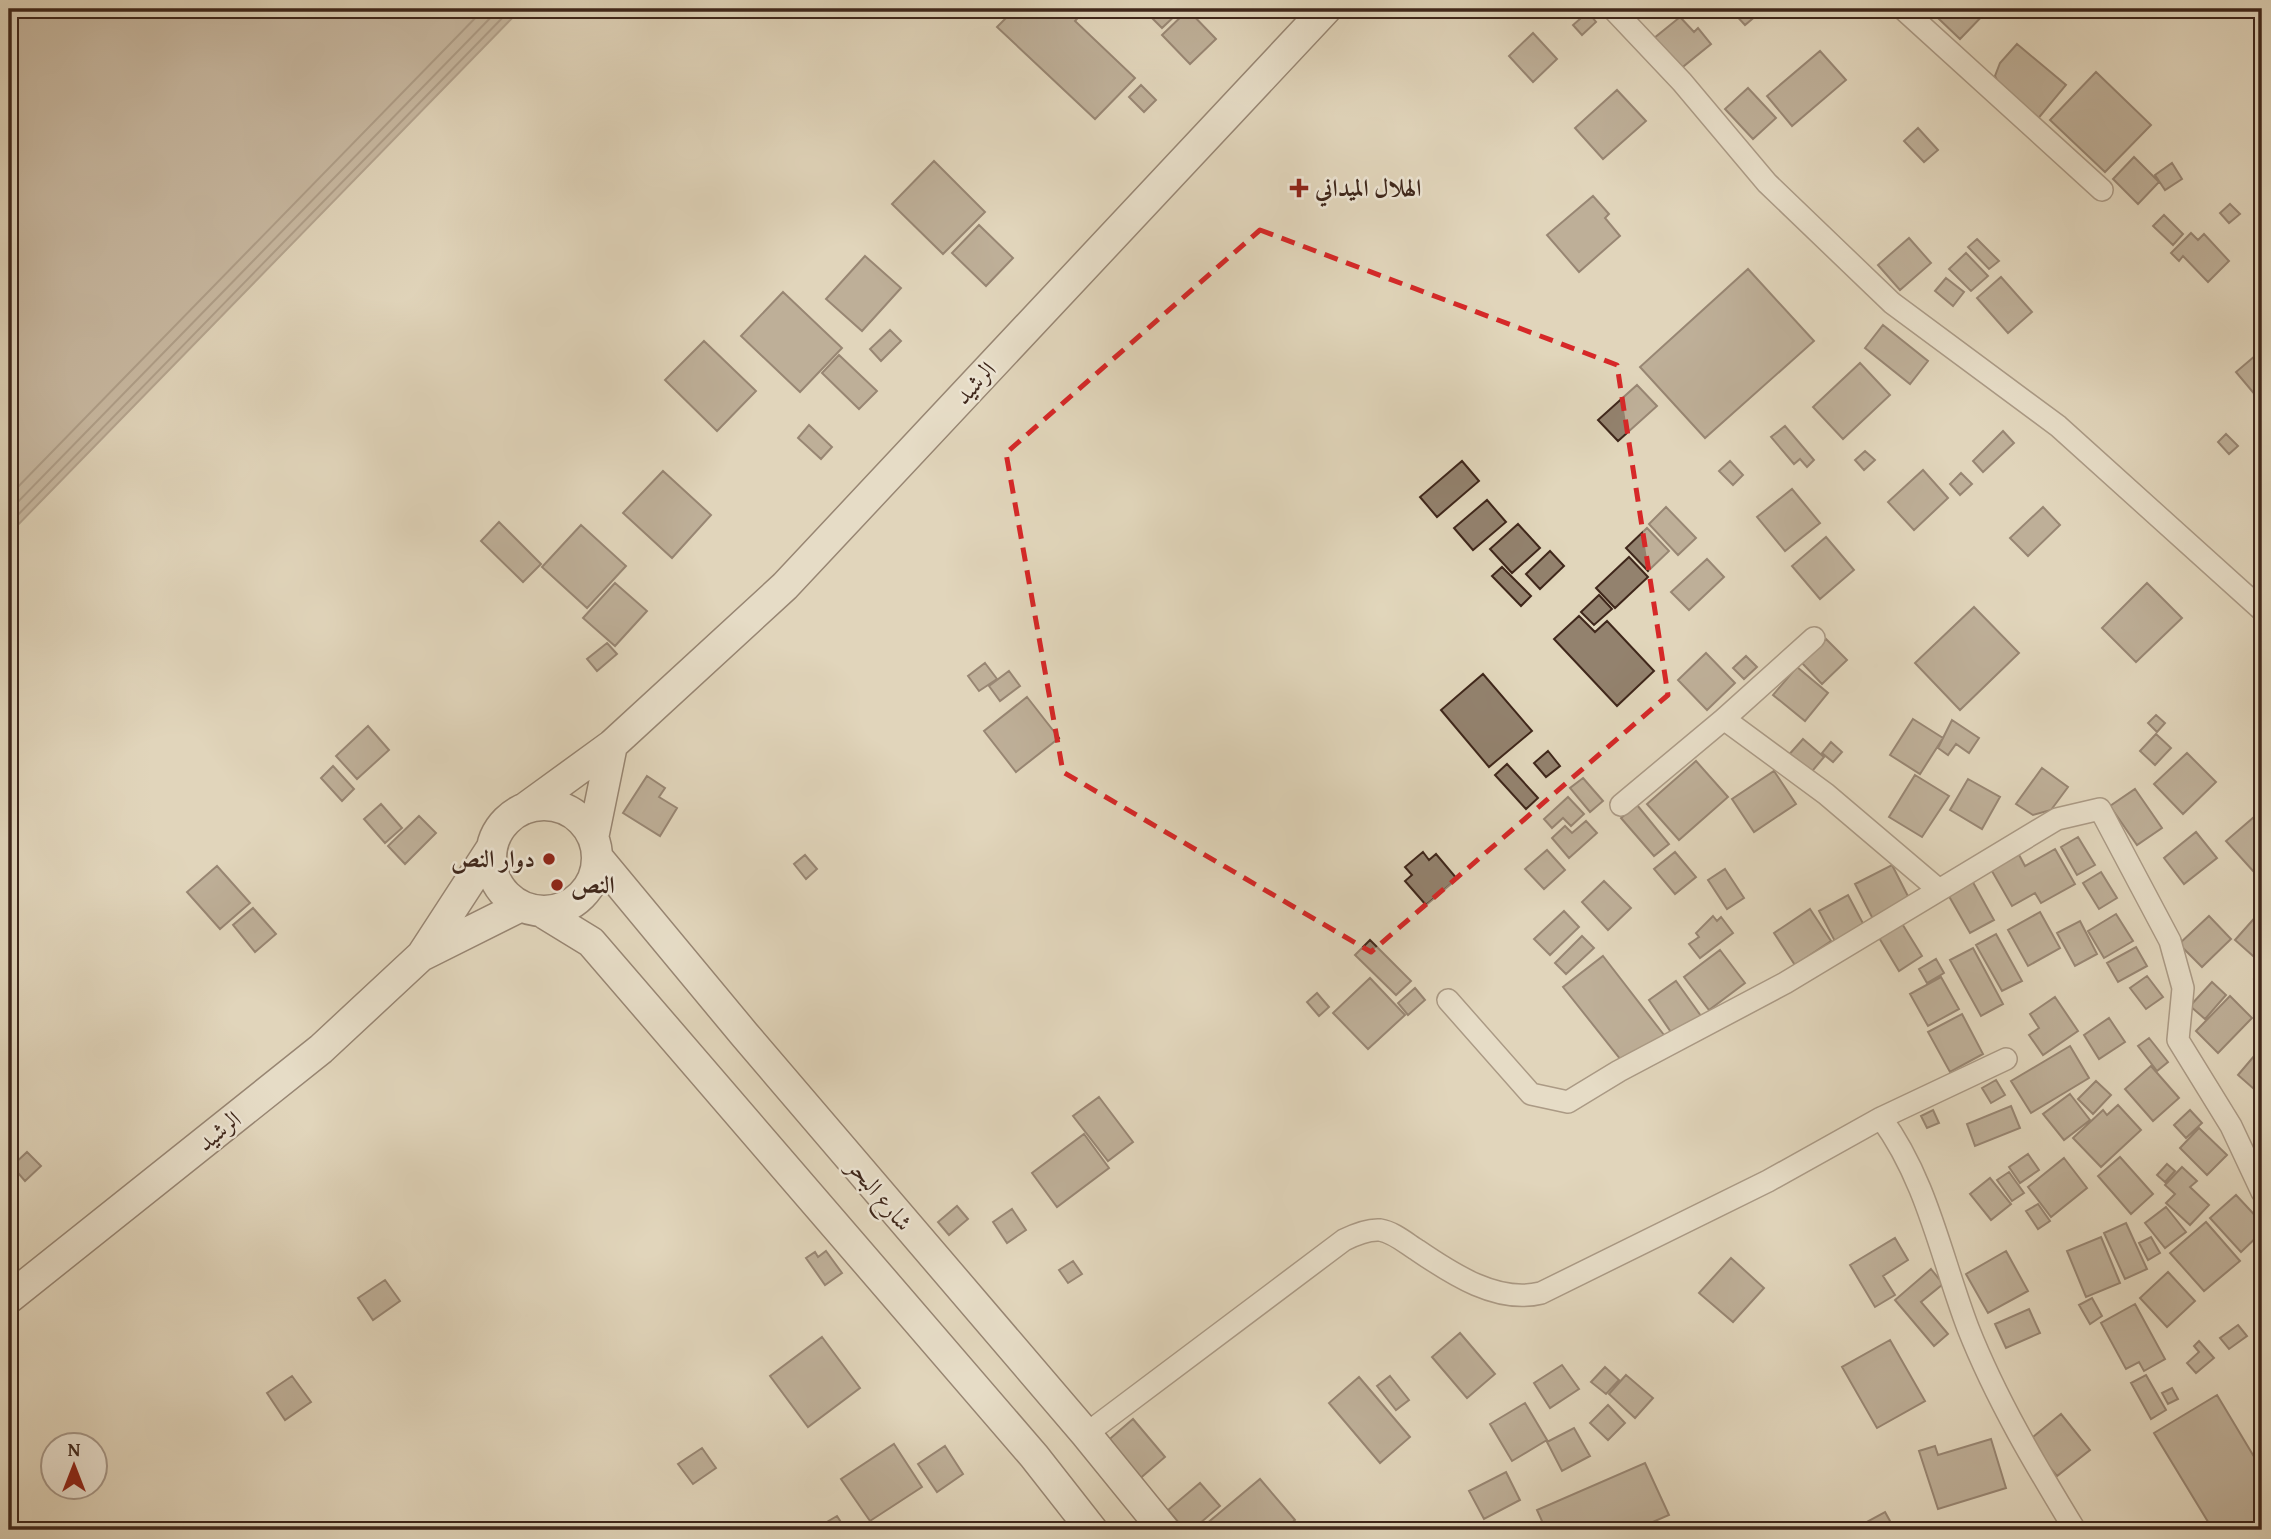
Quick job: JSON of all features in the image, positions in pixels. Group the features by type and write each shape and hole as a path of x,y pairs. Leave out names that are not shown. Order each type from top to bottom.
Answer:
{"main road":[{"name":"الرشيد","path":"524,809 612,745 785,586 1326,9"},
{"path":"531,909 559,909 581,896 595,875 596,848 612,745"},
{"path":"596,848 574,814 558,807 541,805 524,809 509,818 498,832 491,849 491,867 497,884 509,898 591,942 1034,1456 1092,1530"},
{"name":"شارع البحر","path":"596,848 761,1055 1086,1434 1164,1530"},
{"name":"الرشيد","path":"9,1298 321,1049 422,955 491,849"},
{"name":"الرشيد","path":"422,955 531,909"}],"street":[{"path":"1613,9 1682,82 1767,183 1892,303 2058,426 2262,610"},
{"path":"1903,9 2102,190"},
{"path":"1622,805 1814,638"},
{"path":"1724,719 1826,794 1939,890"},
{"path":"1448,1000 1531,1094 1568,1102 1619,1071 1785,983 2057,819 2100,809 2170,941 2183,988 2178,1040 2231,1126 2262,1192"},
{"path":"1086,1434 1343,1240 1359,1233 1379,1230 1397,1236 1454,1276 1522,1298 1574,1279 1768,1181 1881,1118 2006,1059"},
{"path":"1881,1118 1901,1145 1930,1211 1948,1275 1996,1389 2075,1530"}],"highlighted area":[{"path":"1260,230 1617,365 1668,695 1371,952 1063,772 1006,453"}],"water":[{"path":"9,9 521,9 9,534"}],"building":[{"path":"1015,9 1086,9 1075,21 1135,78 1095,119 997,27"},
{"path":"1143,9 1182,9 1162,28"},
{"path":"1764,9 1745,25 1732,11"},
{"path":"1950,9 1962,9 1967,13 1971,9 1989,9 1960,39 1939,19"},
{"path":"1188,10 1216,39 1190,64 1162,35"},
{"path":"1588,12 1596,22 1582,35 1573,25"},
{"path":"1680,17 1694,32 1698,28 1711,44 1679,70 1653,39"},
{"path":"1533,33 1557,59 1533,82 1509,56"},
{"path":"2017,44 2066,85 2036,121 2003,93 1995,76 2000,63"},
{"path":"1820,51 1846,80 1792,126 1767,96"},
{"path":"2096,72 2151,125 2105,172 2050,120"},
{"path":"1141,85 1156,100 1144,112 1129,97"},
{"path":"1748,88 1776,118 1753,139 1725,109"},
{"path":"1617,90 1646,121 1603,159 1575,128"},
{"path":"1918,128 1938,150 1924,162 1904,141"},
{"path":"2134,157 2159,182 2138,204 2113,179"},
{"path":"934,161 985,212 943,254 892,204"},
{"path":"2172,163 2182,179 2165,190 2155,175"},
{"path":"1593,196 1609,214 1605,218 1620,236 1579,272 1547,235"},
{"path":"2230,204 2240,214 2229,223 2220,213"},
{"path":"2164,215 2183,234 2173,245 2153,226"},
{"path":"979,225 1013,258 986,286 952,253"},
{"path":"2191,233 2198,240 2204,234 2229,261 2208,282 2183,256 2179,261 2171,253"},
{"path":"1909,238 1931,263 1900,290 1878,265"},
{"path":"1977,239 1999,261 1989,269 1968,247"},
{"path":"1966,253 1988,276 1971,291 1949,269"},
{"path":"865,256 901,288 862,331 826,299"},
{"path":"1748,269 1814,341 1705,438 1640,367"},
{"path":"2001,277 2032,312 2008,333 1977,298"},
{"path":"1946,278 1964,292 1953,306 1935,291"},
{"path":"783,292 842,348 800,392 741,336"},
{"path":"1883,325 1928,361 1910,384 1865,348"},
{"path":"890,330 901,341 881,361 870,349"},
{"path":"704,341 756,391 717,431 665,380"},
{"path":"2262,350 2262,403 2236,372"},
{"path":"839,355 877,391 859,409 822,373"},
{"path":"1860,363 1890,395 1843,439 1813,407"},
{"path":"1637,385 1657,406 1618,441 1598,420"},
{"path":"809,425 832,447 821,459 798,438"},
{"path":"1785,426 1814,460 1807,467 1800,459 1794,464 1771,437"},
{"path":"2003,431 2014,443 1983,472 1973,461"},
{"path":"2226,434 2238,446 2229,454 2218,442"},
{"path":"1865,451 1875,460 1864,470 1855,460"},
{"path":"1462,461 1479,481 1437,517 1420,497"},
{"path":"1730,461 1743,475 1733,485 1719,471"},
{"path":"1923,470 1948,498 1914,530 1888,502"},
{"path":"663,471 711,515 672,558 623,513"},
{"path":"1961,473 1972,484 1960,495 1950,484"},
{"path":"1792,489 1820,523 1785,551 1757,517"},
{"path":"1487,500 1506,522 1473,550 1454,528"},
{"path":"1666,507 1696,538 1678,555 1649,524"},
{"path":"2043,507 2060,525 2028,556 2010,538"},
{"path":"499,522 541,564 523,582 481,541"},
{"path":"1518,524 1540,548 1512,573 1490,549"},
{"path":"581,525 626,566 587,608 542,567"},
{"path":"1647,528 1669,551 1648,571 1626,548"},
{"path":"1826,537 1854,570 1820,599 1792,566"},
{"path":"1550,551 1564,566 1540,589 1526,574"},
{"path":"1629,557 1648,577 1615,608 1596,588"},
{"path":"1707,559 1724,577 1689,610 1671,592"},
{"path":"1502,567 1531,596 1521,606 1492,576"},
{"path":"615,583 647,611 615,646 583,618"},
{"path":"2147,583 2182,618 2136,662 2102,628"},
{"path":"1599,595 1612,609 1594,625 1581,612"},
{"path":"1974,607 2019,653 1960,710 1915,663"},
{"path":"1579,616 1595,632 1607,621 1654,671 1617,706 1554,639"},
{"path":"1826,639 1847,660 1822,684 1802,663"},
{"path":"607,643 617,654 597,671 587,659"},
{"path":"1706,653 1735,683 1707,710 1678,680"},
{"path":"1746,656 1757,667 1744,679 1733,668"},
{"path":"985,663 997,679 979,691 968,676"},
{"path":"1797,667 1828,693 1805,721 1773,695"},
{"path":"1009,671 1020,686 1000,701 989,686"},
{"path":"1483,674 1532,731 1489,767 1441,710"},
{"path":"1027,697 1059,738 1016,772 984,731"},
{"path":"2156,715 2165,723 2157,732 2148,723"},
{"path":"1913,719 1943,738 1920,774 1890,755"},
{"path":"1952,720 1979,738 1969,753 1956,744 1948,755 1938,748"},
{"path":"368,726 389,750 357,779 336,756"},
{"path":"2156,734 2171,748 2155,765 2140,751"},
{"path":"1803,739 1824,757 1808,776 1786,758"},
{"path":"1831,742 1842,752 1833,762 1822,753"},
{"path":"1548,751 1560,766 1546,777 1534,763"},
{"path":"2187,753 2216,782 2183,814 2154,784"},
{"path":"1696,761 1728,797 1679,840 1647,804"},
{"path":"1507,764 1538,798 1526,809 1495,775"},
{"path":"333,766 354,789 342,801 321,778"},
{"path":"2042,768 2068,787 2051,810 2033,815 2016,804"},
{"path":"1774,771 1796,804 1754,832 1732,799"},
{"path":"1915,775 1949,796 1922,837 1889,817"},
{"path":"647,776 665,788 659,797 677,808 660,836 623,813"},
{"path":"1583,778 1603,801 1590,812 1570,788"},
{"path":"1968,779 2000,797 1982,829 1950,810"},
{"path":"2135,789 2162,828 2137,845 2110,806"},
{"path":"1568,797 1584,814 1571,826 1563,818 1552,828 1544,819"},
{"path":"381,804 402,828 385,843 364,819"},
{"path":"1637,805 1669,844 1654,856 1621,818"},
{"path":"419,816 436,833 405,864 388,846"},
{"path":"2254,817 2262,827 2262,864 2254,872 2226,841"},
{"path":"1586,821 1597,833 1569,858 1552,838 1565,826 1572,833"},
{"path":"2196,832 2217,858 2184,884 2164,858"},
{"path":"2078,837 2095,865 2077,875 2061,847"},
{"path":"2055,849 2075,884 2041,903 2035,893 2012,906 1989,866 2017,851 2025,866"},
{"path":"1547,850 1565,870 1544,889 1525,869"},
{"path":"1423,852 1429,860 1436,854 1457,879 1426,905 1405,881 1412,875 1405,867"},
{"path":"1675,852 1696,877 1675,894 1654,869"},
{"path":"805,855 817,869 806,879 794,864"},
{"path":"1892,865 1912,904 1875,923 1855,884"},
{"path":"217,866 250,903 220,929 187,892"},
{"path":"1725,869 1744,898 1727,909 1708,880"},
{"path":"2101,872 2117,898 2099,909 2083,883"},
{"path":"1970,877 1994,920 1970,933 1946,891"},
{"path":"1604,881 1631,908 1608,930 1582,902"},
{"path":"1848,895 1867,931 1838,947 1819,911"},
{"path":"253,908 276,934 255,952 233,925"},
{"path":"1810,909 1831,941 1795,965 1774,933"},
{"path":"1564,911 1579,927 1550,955 1534,939"},
{"path":"2040,912 2060,948 2028,966 2008,930"},
{"path":"2259,913 2262,916 2261,963 2235,940"},
{"path":"2116,914 2133,941 2104,958 2088,931"},
{"path":"1713,916 1717,921 1721,917 1733,933 1700,958 1689,944 1699,937 1696,933"},
{"path":"2209,916 2231,939 2202,967 2179,944"},
{"path":"2080,921 2097,954 2075,966 2057,933"},
{"path":"1901,922 1922,956 1899,971 1878,936"},
{"path":"1996,934 2022,981 2002,991 1976,945"},
{"path":"1582,936 1594,948 1566,974 1555,963"},
{"path":"1370,940 1411,981 1396,995 1355,955"},
{"path":"2136,947 2147,966 2118,982 2107,963"},
{"path":"1973,948 2003,1004 1981,1016 1950,960"},
{"path":"1720,950 1745,983 1709,1010 1684,977"},
{"path":"1603,956 1664,1035 1625,1065 1563,987"},
{"path":"1936,959 1944,973 1927,983 1919,969"},
{"path":"2262,969 2262,986 2254,979"},
{"path":"2147,976 2163,997 2146,1009 2130,988"},
{"path":"1941,977 1959,1009 1928,1026 1910,994"},
{"path":"1370,978 1405,1015 1368,1049 1333,1013"},
{"path":"1676,981 1701,1016 1673,1035 1649,1000"},
{"path":"2212,982 2226,995 2205,1019 2190,1006"},
{"path":"1415,988 1425,1000 1408,1015 1398,1003"},
{"path":"1317,993 1329,1007 1319,1016 1307,1002"},
{"path":"2230,996 2252,1018 2218,1053 2196,1031"},
{"path":"2055,997 2078,1031 2043,1055 2029,1035 2039,1028 2030,1014"},
{"path":"2262,1007 2262,1023 2254,1016"},
{"path":"1962,1014 1983,1054 1950,1072 1928,1032"},
{"path":"2109,1018 2125,1042 2099,1059 2084,1035"},
{"path":"2149,1038 2168,1062 2157,1071 2138,1046"},
{"path":"2070,1046 2089,1078 2031,1113 2011,1081"},
{"path":"2260,1049 2262,1051 2262,1096 2238,1075"},
{"path":"2151,1066 2179,1098 2153,1121 2125,1089"},
{"path":"1996,1080 2005,1095 1991,1103 1982,1088"},
{"path":"2096,1081 2111,1095 2093,1114 2078,1099"},
{"path":"2070,1094 2090,1120 2064,1140 2043,1114"},
{"path":"1099,1097 1133,1142 1108,1161 1073,1116"},
{"path":"2118,1105 2141,1130 2101,1167 2073,1138 2103,1110 2107,1115"},
{"path":"2011,1106 2020,1128 1975,1146 1967,1124"},
{"path":"1933,1110 1939,1123 1927,1128 1921,1116"},
{"path":"2190,1110 2202,1123 2186,1138 2174,1125"},
{"path":"2199,1128 2227,1155 2207,1175 2180,1148"},
{"path":"1084,1134 1109,1168 1057,1207 1032,1173"},
{"path":"27,1152 41,1166 25,1181 12,1166"},
{"path":"2028,1154 2039,1170 2020,1183 2009,1167"},
{"path":"2120,1157 2153,1194 2131,1214 2098,1176"},
{"path":"2064,1158 2087,1188 2051,1217 2028,1187"},
{"path":"2167,1164 2175,1171 2165,1182 2157,1175"},
{"path":"2182,1167 2197,1181 2190,1187 2209,1205 2190,1225 2166,1203 2175,1194 2165,1185"},
{"path":"2009,1172 2024,1193 2012,1201 1997,1180"},
{"path":"1990,1178 2011,1204 1991,1220 1970,1194"},
{"path":"2236,1195 2262,1223 2262,1232 2241,1252 2210,1218"},
{"path":"2038,1204 2050,1221 2038,1229 2026,1211"},
{"path":"957,1206 968,1219 949,1235 938,1222"},
{"path":"2166,1207 2186,1232 2165,1248 2145,1223"},
{"path":"1012,1209 1026,1230 1007,1243 993,1222"},
{"path":"2206,1222 2240,1261 2204,1291 2170,1253"},
{"path":"2126,1223 2147,1269 2125,1279 2104,1233"},
{"path":"2101,1237 2120,1283 2086,1297 2067,1251"},
{"path":"2151,1237 2160,1253 2148,1260 2139,1243"},
{"path":"1895,1238 1908,1260 1883,1276 1895,1295 1875,1307 1850,1265"},
{"path":"826,1251 842,1273 825,1285 806,1258 815,1252 818,1257"},
{"path":"2006,1251 2028,1291 1988,1313 1966,1274"},
{"path":"1731,1258 1764,1288 1733,1322 1699,1293"},
{"path":"1073,1261 1082,1274 1068,1283 1059,1270"},
{"path":"1931,1269 1943,1284 1921,1302 1948,1334 1934,1346 1895,1300"},
{"path":"2168,1272 2195,1301 2167,1327 2140,1298"},
{"path":"385,1280 400,1301 373,1320 358,1298"},
{"path":"2092,1298 2102,1316 2090,1324 2079,1305"},
{"path":"2135,1304 2165,1359 2144,1371 2139,1362 2126,1369 2101,1323"},
{"path":"2029,1309 2040,1333 2006,1348 1995,1324"},
{"path":"2238,1325 2247,1336 2229,1349 2220,1338"},
{"path":"1460,1333 1495,1374 1467,1398 1432,1357"},
{"path":"822,1337 860,1388 808,1427 770,1376"},
{"path":"1890,1340 1925,1401 1877,1428 1842,1367"},
{"path":"2199,1341 2214,1358 2196,1373 2187,1363 2199,1352 2194,1346"},
{"path":"1562,1365 1579,1389 1550,1408 1534,1383"},
{"path":"1605,1367 1619,1380 1606,1394 1591,1382"},
{"path":"1626,1375 1653,1398 1635,1418 1609,1394"},
{"path":"2146,1375 2166,1410 2151,1419 2131,1383"},
{"path":"292,1376 311,1402 285,1420 267,1393"},
{"path":"1390,1376 1409,1400 1396,1410 1377,1386"},
{"path":"1359,1377 1410,1437 1380,1463 1329,1403"},
{"path":"2172,1388 2178,1399 2168,1404 2162,1393"},
{"path":"2217,1395 2262,1470 2262,1530 2213,1530 2154,1433"},
{"path":"1525,1403 1547,1440 1512,1461 1490,1424"},
{"path":"1608,1405 1625,1423 1608,1440 1590,1423"},
{"path":"2061,1414 2090,1450 2057,1476 2028,1441"},
{"path":"1133,1419 1165,1457 1137,1481 1105,1443"},
{"path":"1574,1428 1590,1456 1562,1471 1547,1442"},
{"path":"1991,1439 2006,1488 1938,1509 1919,1451 1935,1446 1938,1455"},
{"path":"894,1444 922,1487 870,1521 841,1479"},
{"path":"945,1446 963,1474 937,1492 918,1464"},
{"path":"702,1448 716,1468 693,1484 678,1464"},
{"path":"1645,1463 1669,1515 1634,1530 1546,1530 1537,1510"},
{"path":"1506,1472 1520,1500 1484,1519 1469,1491"},
{"path":"1260,1479 1295,1520 1283,1530 1199,1530"},
{"path":"1200,1483 1220,1506 1192,1530 1185,1530 1168,1510"},
{"path":"1885,1512 1895,1530 1852,1530"},
{"path":"837,1516 846,1530 823,1530 820,1526"}],"place":[{"name":"الهلال الميداني","path":"1299,188"},
{"name":"دوار النص","path":"549,859"},
{"name":"النص","path":"557,885"}]}
